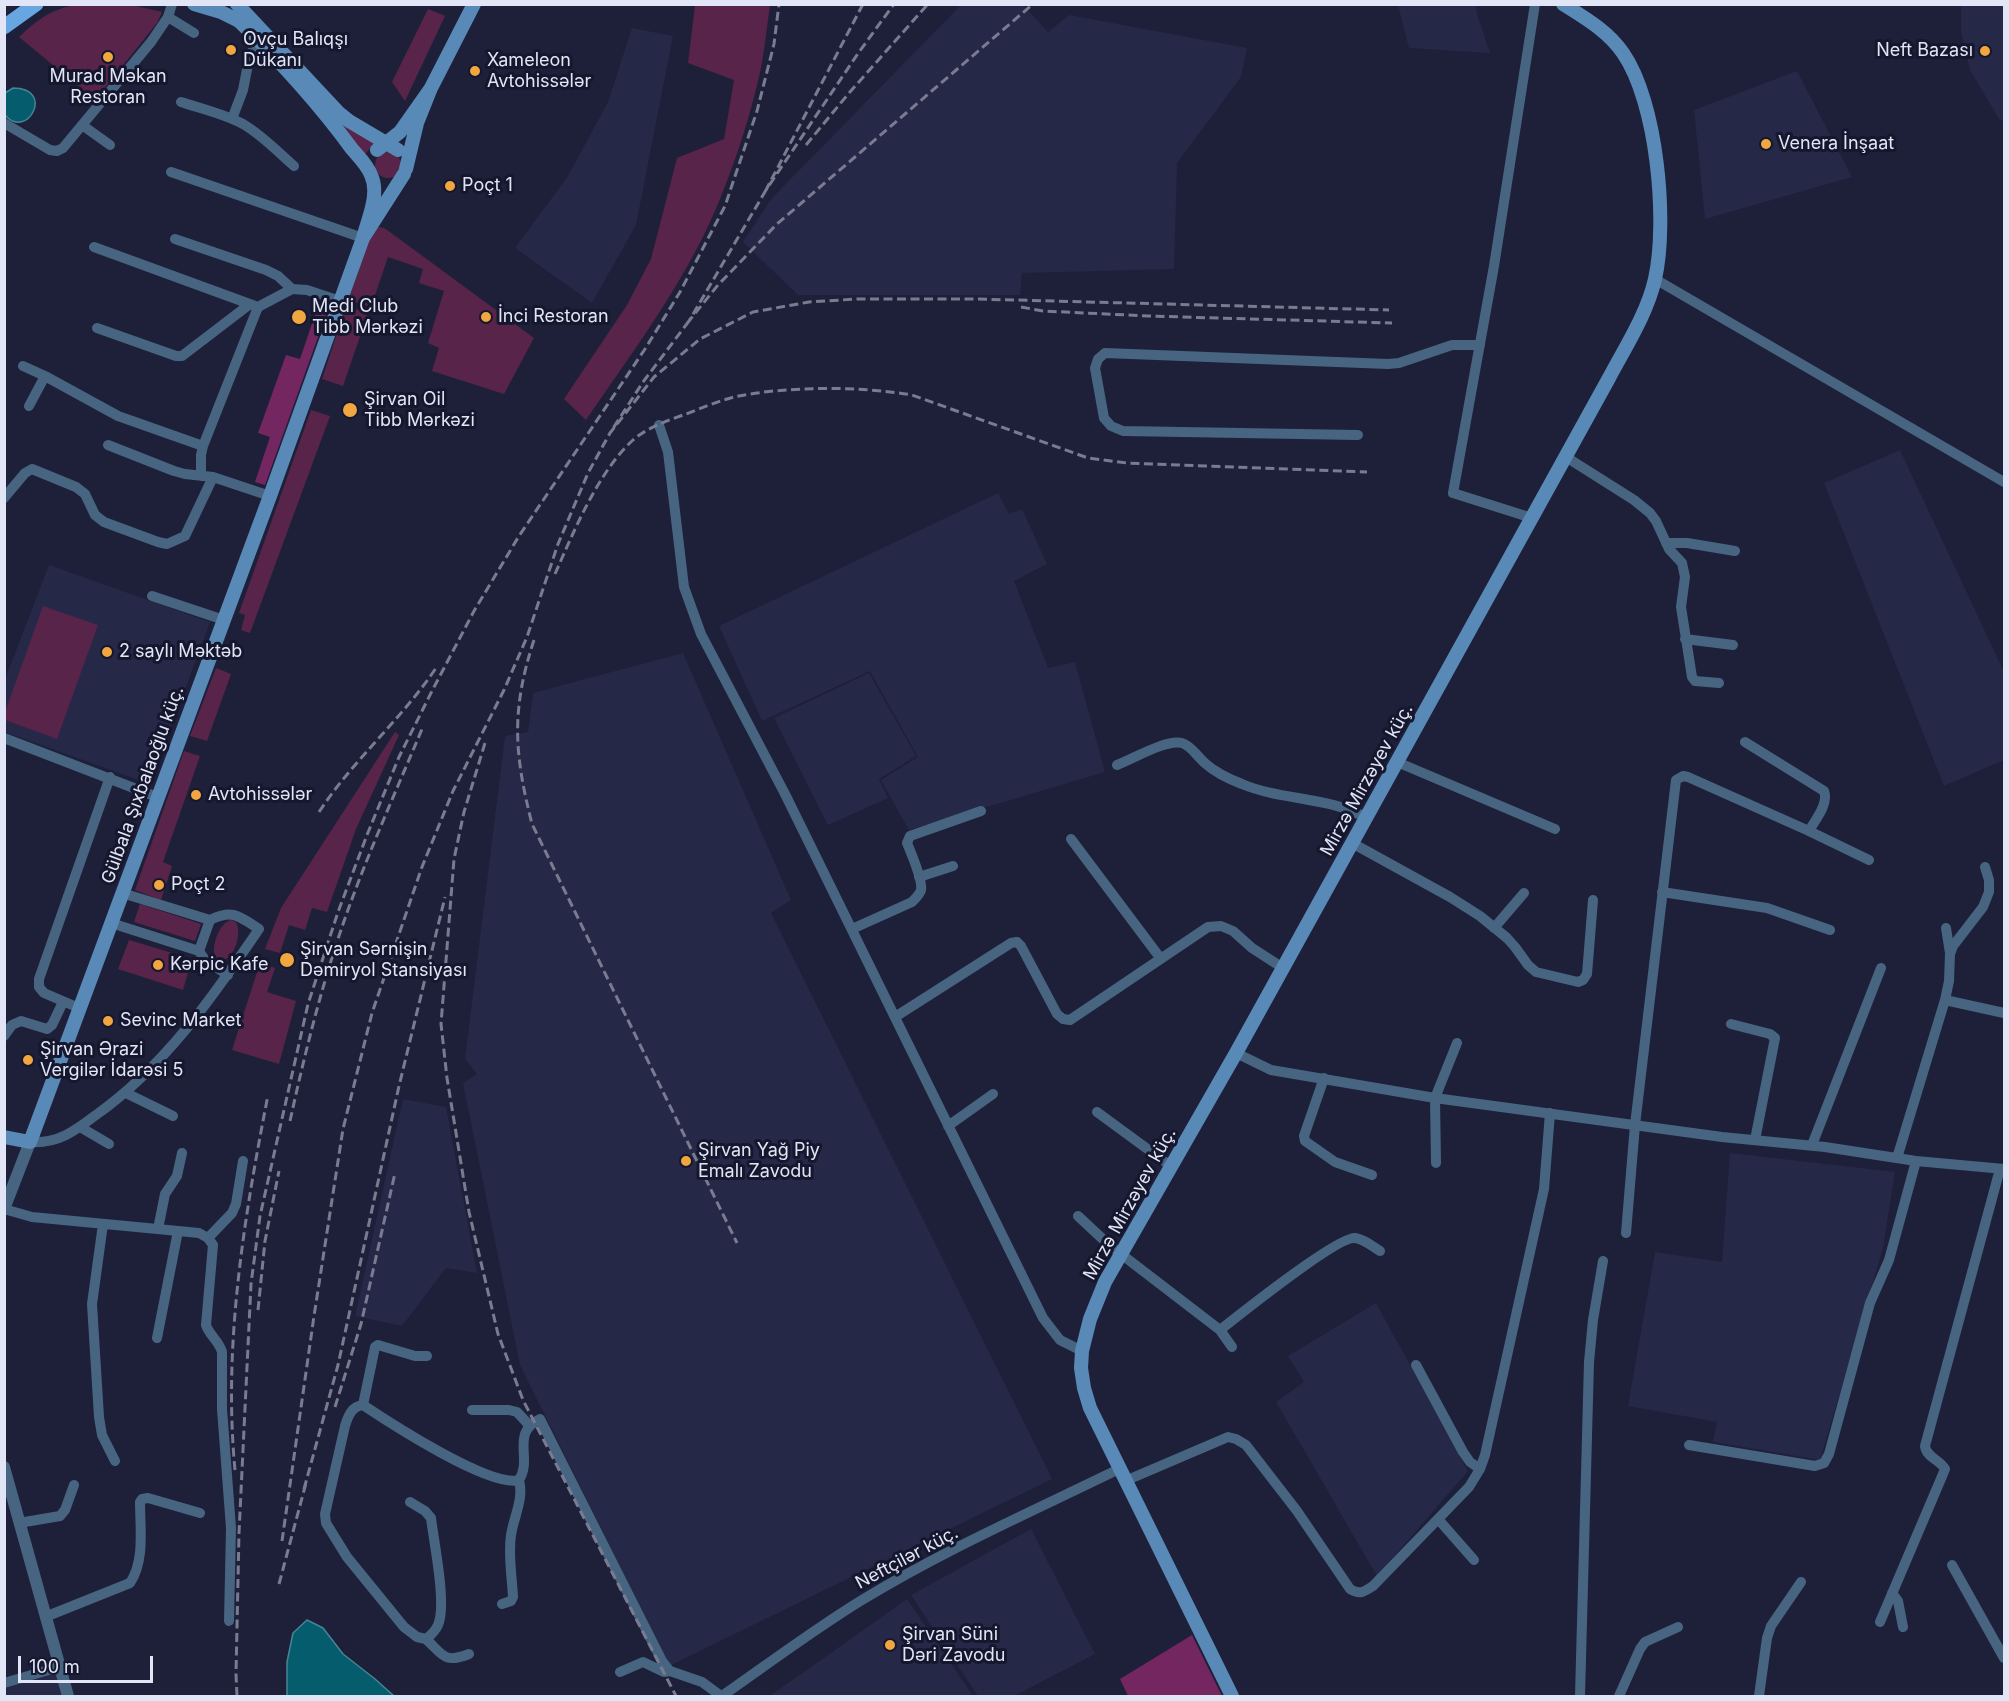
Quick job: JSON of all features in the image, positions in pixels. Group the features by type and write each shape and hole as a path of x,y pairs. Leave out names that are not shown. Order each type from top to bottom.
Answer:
{"main road":[{"path":"4,27 36,4"},
{"path":"194,4 239,21 333,124 371,175 385,184 396,182 405,172 405,158 339,113 237,4"},
{"path":"363,238 405,172 417,123 431,88 474,4"},
{"name":"Mirzə Mirzəyev küç.","path":"1232,1696 1090,1408 1081,1368 1082,1352 1096,1303 1121,1253 1236,1053 1566,457 1637,325 1649,298 1655,279 1660,231 1658,179 1641,90 1629,62 1615,43 1599,27 1563,4"},
{"path":"363,238 373,199 369,164 373,154 387,147 410,120 431,88"},
{"name":"Gülbala Şıxbalaoğlu küç.","path":"30,1142 270,496 363,238"},
{"path":"4,1137 30,1142"}],"street":[{"path":"4,123 50,150 57,151 63,148 151,42 168,17 172,4"},
{"path":"1532,518 1453,493 1480,345 1535,4"},
{"path":"168,17 194,33"},
{"path":"232,119 243,90 250,54 259,42"},
{"path":"181,102 232,119 260,135 294,166"},
{"path":"82,125 110,145"},
{"path":"171,172 363,238"},
{"path":"175,239 266,270 278,276 292,289"},
{"path":"94,247 254,306"},
{"path":"1655,279 2004,482"},
{"path":"97,328 176,356 182,356 254,306 292,289 307,290 340,301"},
{"path":"4,498 25,472 32,469 76,487 85,494 95,515 104,522 167,544 186,536 207,476 201,455 203,446 254,306"},
{"path":"1358,435 1123,431 1111,426 1104,418 1095,368 1098,358 1105,353 1388,364 1399,363 1452,345 1480,345"},
{"path":"23,366 118,416 203,446"},
{"path":"29,406 45,376"},
{"path":"659,425 668,452 681,569 692,613 701,634 786,795 1043,1318 1060,1340 1082,1352"},
{"path":"108,445 174,471 207,476 270,496"},
{"path":"1566,457 1634,500 1656,521 1669,549 1685,568 1681,607 1692,677 1695,681 1719,684"},
{"path":"1666,543 1688,543 1735,551"},
{"path":"152,596 224,620"},
{"path":"1685,639 1734,645"},
{"path":"4,738 157,797"},
{"path":"1744,742 1824,791 1826,796 1824,804 1809,831"},
{"path":"1117,765 1160,747 1181,743 1223,776 1244,785 1267,792 1337,805 1366,818"},
{"path":"1397,762 1555,829"},
{"path":"79,1008 44,993 39,987 39,979 110,777"},
{"path":"1626,1233 1635,1125 1662,892 1675,785 1679,777 1688,777 1869,860"},
{"path":"852,929 912,902 921,890 907,843 910,836 981,811"},
{"path":"1071,839 1161,959"},
{"path":"1352,843 1450,897 1494,928 1515,947 1527,965 1536,972 1578,982 1583,980 1587,974 1593,900"},
{"path":"919,877 953,866"},
{"path":"1950,954 1953,946 1983,907 1989,892 1989,880 1985,867"},
{"path":"1662,892 1767,908 1830,930"},
{"path":"30,1142 53,1141 80,1127 126,1093 182,1036 259,930 234,915 224,914 210,920 122,893"},
{"path":"1494,928 1524,893"},
{"path":"199,951 210,920"},
{"path":"111,923 199,951 205,960 228,975"},
{"path":"895,1017 1011,943 1017,942 1057,1014 1063,1020 1070,1020 1208,927 1221,926 1233,931 1252,948 1283,968"},
{"path":"1898,1158 1945,1000 1950,954 1946,928"},
{"path":"1812,1145 1881,968"},
{"path":"1945,1000 2004,1013"},
{"path":"4,1036 12,1025 21,1021 47,1029 52,1025 63,1002"},
{"path":"1731,1024 1770,1034 1775,1038 1755,1140"},
{"path":"1436,1162 1435,1098 1457,1043"},
{"path":"1236,1053 1263,1067 1435,1098 1755,1140 1812,1145 1916,1161 2002,1169 1926,1446 1928,1453 1945,1468 1880,1622"},
{"path":"1324,1078 1304,1136 1305,1141 1335,1162 1372,1175"},
{"path":"126,1093 173,1116"},
{"path":"948,1126 993,1094"},
{"path":"1097,1112 1172,1167"},
{"path":"1474,1560 1437,1519 1469,1487 1485,1455 1544,1189 1550,1113"},
{"path":"80,1127 109,1144"},
{"name":"Gülbala Şıxbalaoğlu küç.","path":"4,1209 30,1142"},
{"path":"158,1229 165,1194 177,1176 182,1153"},
{"path":"208,1238 232,1213 236,1204 243,1161"},
{"path":"1689,1445 1815,1466 1824,1463 1829,1454 1870,1303 1895,1241 1916,1161"},
{"path":"4,1209 32,1217 199,1233 208,1238 213,1245 206,1324 221,1346 222,1352 222,1409 230,1497 229,1621"},
{"path":"1078,1216 1121,1253 1220,1330 1232,1347"},
{"path":"103,1224 92,1304 99,1417 102,1435 115,1461"},
{"path":"157,1338 178,1231"},
{"path":"1220,1330 1286,1279 1348,1239 1362,1240 1380,1251"},
{"path":"1580,1696 1589,1362 1602,1261"},
{"path":"363,1405 375,1347 378,1345 415,1356 427,1356"},
{"path":"1416,1365 1463,1452 1470,1462 1480,1469"},
{"path":"469,1654 453,1660 445,1657 426,1639 417,1637 404,1627 347,1557 326,1523 345,1426 350,1413 357,1406 363,1405 437,1451 513,1482 519,1480 524,1473 524,1441 530,1426 540,1419 662,1661 670,1671"},
{"path":"472,1410 517,1412 530,1426"},
{"name":"Neftçilər küç.","path":"722,1696 825,1624 940,1556 1122,1475 1228,1437 1246,1445 1297,1511 1350,1589 1356,1593 1363,1593 1373,1586 1437,1519"},
{"path":"4,1467 68,1696"},
{"path":"502,1604 513,1597 510,1545 522,1491 519,1480"},
{"path":"19,1523 60,1516 74,1485"},
{"path":"45,1617 130,1583 136,1575 139,1564 140,1502 142,1499 148,1498 200,1513"},
{"path":"410,1503 425,1511 430,1518 442,1611 439,1625 426,1639"},
{"path":"1952,1564 2004,1658"},
{"path":"1759,1696 1767,1638 1771,1626 1801,1582"},
{"path":"1892,1593 1898,1601 1903,1627"},
{"path":"1619,1696 1645,1642 1678,1627"},
{"path":"620,1672 643,1662 664,1672 670,1671 702,1682 722,1696"},
{"path":"4,1683 59,1667"}],"shaded area":[{"path":"75,5 132,5 162,12 157,23 95,100 19,37 44,16"},
{"path":"695,5 770,5 762,60 753,100 728,179 694,254 660,311 586,420 564,399 627,305 651,259 677,158 724,139 734,80 688,63"},
{"path":"961,5 1023,5 1048,32 1069,15 1247,48 1241,77 1177,163 1174,269 1022,273 1020,295 798,295 743,242 771,199"},
{"path":"1398,5 1476,5 1490,53 1409,48"},
{"name":"Neft Bazası","path":"1961,5 2004,5 2004,122 1999,119 1970,70 1961,32"},
{"path":"428,9 445,16 405,101 392,82"},
{"path":"632,28 673,36 636,225 592,303 515,248 568,176 608,102"},
{"name":"Venera İnşaat","path":"1797,71 1852,177 1705,219 1694,110"},
{"path":"13,88 26,90 33,96 35,103 29,118 22,122 13,121 5,115 5,93"},
{"path":"333,117 375,142 364,156"},
{"path":"388,152 397,156 401,165 397,174 388,178 379,174 375,165 379,156"},
{"path":"378,227 394,235 534,338 504,394 432,371 439,348 428,343 444,291 419,283 423,269 388,257 371,307 348,300 363,250"},
{"path":"346,306 368,313 343,386 322,379"},
{"path":"317,309 327,312 265,485 255,482 270,437 258,433 286,355 300,359"},
{"path":"311,410 330,416 250,633 241,630 245,615 239,613"},
{"path":"1900,450 2004,672 2004,760 1944,786 1824,483"},
{"path":"998,493 1009,514 1022,509 1047,564 1014,581 1048,668 1075,662 1105,772 909,830 881,780 918,757 870,671 762,721 719,626"},
{"name":"2 saylı Məktəb","path":"49,565 210,622 150,784 5,732 4,682"},
{"path":"43,606 98,625 57,739 5,720 5,712"},
{"name":"Şirvan Yağ Piy Emalı Zavodu","path":"683,653 791,900 771,913 1052,1479 669,1666 520,1365 463,1083 477,1074 465,1059 505,736 528,732 533,693"},
{"path":"216,668 231,674 207,741 190,736"},
{"path":"869,673 916,756 879,779 888,798 828,825 774,718"},
{"path":"395,732 399,735 356,829 327,912 312,908 305,930 289,925 280,953 265,949 281,908"},
{"path":"184,751 200,756 163,862 172,866 161,900 135,890"},
{"path":"140,904 201,924 195,941 134,922"},
{"path":"231,920 236,922 238,927 235,947 228,958 217,961 214,951 216,938 222,926"},
{"path":"129,940 192,959 183,990 118,969"},
{"path":"260,963 275,968 267,992 296,1001 279,1064 232,1050"},
{"path":"403,1099 446,1107 477,1273 446,1268 402,1326 355,1316"},
{"path":"1730,1153 1895,1172 1883,1248 1820,1460 1713,1442 1717,1422 1628,1406 1655,1252 1722,1262"},
{"path":"1376,1303 1468,1471 1377,1576 1276,1402 1304,1382 1288,1356"},
{"path":"1031,1529 1095,1654 1014,1696 978,1696 911,1595"},
{"name":"Şirvan Süni Dəri Zavodu","path":"907,1599 973,1696 769,1696 777,1691"},
{"path":"307,1620 323,1628 343,1654 394,1696 287,1696 287,1662 293,1633"},
{"path":"1192,1635 1222,1696 1128,1696 1120,1679"},
{"path":"57,1672 64,1696 5,1696 5,1687"}],"railway":[{"path":"237,1696 239,1533 251,1284 260,1216 308,1004 338,912 367,835 399,757 433,689 474,611 519,536 645,349 680,292 725,206 757,111 774,44 779,4"},
{"path":"863,4 766,190 894,4"},
{"path":"806,145 928,4"},
{"path":"766,190 689,321 718,285 777,224 1033,4"},
{"path":"689,321 643,382 610,433 654,377 700,339 753,312 809,302 857,299 977,299 1389,310"},
{"path":"1021,307 1043,311 1148,316 1392,323"},
{"path":"555,574 598,485 620,453 633,440 673,419 728,399 754,393 823,388 912,395 1088,458 1127,463 1367,472"},
{"path":"282,1541 343,1129 372,1013 422,867 453,791 504,690 527,637 558,544 588,473 610,433"},
{"path":"534,640 521,688 518,732 521,775 532,824 737,1243"},
{"path":"319,812 332,793 408,705 436,668"},
{"path":"290,1121 313,1025 341,930 369,854 422,729"},
{"path":"485,743 464,812 454,859 441,1024 447,1078 469,1212 498,1334 523,1400 676,1696"},
{"path":"304,1489 338,1365 399,1086 445,897"},
{"path":"235,1470 232,1376 238,1282 251,1188 268,1095"},
{"path":"258,1310 265,1241 279,1171"},
{"path":"335,1407 361,1324 395,1173"},
{"path":"279,1584 306,1483"}],"place":[{"name":"Ovçu Balıqşı Dükanı","path":"231,50"},
{"name":"Neft Bazası","path":"1985,51"},
{"name":"Murad Məkan Restoran","path":"108,57"},
{"name":"Xameleon Avtohissələr","path":"475,71"},
{"name":"Venera İnşaat","path":"1766,144"},
{"name":"Poçt 1","path":"450,186"},
{"name":"Medi Club Tibb Mərkəzi","path":"299,317"},
{"name":"İnci Restoran","path":"486,317"},
{"name":"Şirvan Oil Tibb Mərkəzi","path":"350,410"},
{"name":"2 saylı Məktəb","path":"107,652"},
{"name":"Avtohissələr","path":"196,795"},
{"name":"Poçt 2","path":"159,885"},
{"name":"Şirvan Sərnişin Dəmiryol Stansiyası","path":"287,960"},
{"name":"Kərpic Kafe","path":"158,965"},
{"name":"Sevinc Market","path":"108,1021"},
{"name":"Şirvan Ərazi Vergilər İdarəsi 5","path":"28,1060"},
{"name":"Şirvan Yağ Piy Emalı Zavodu","path":"686,1161"},
{"name":"Şirvan Süni Dəri Zavodu","path":"890,1645"}]}
